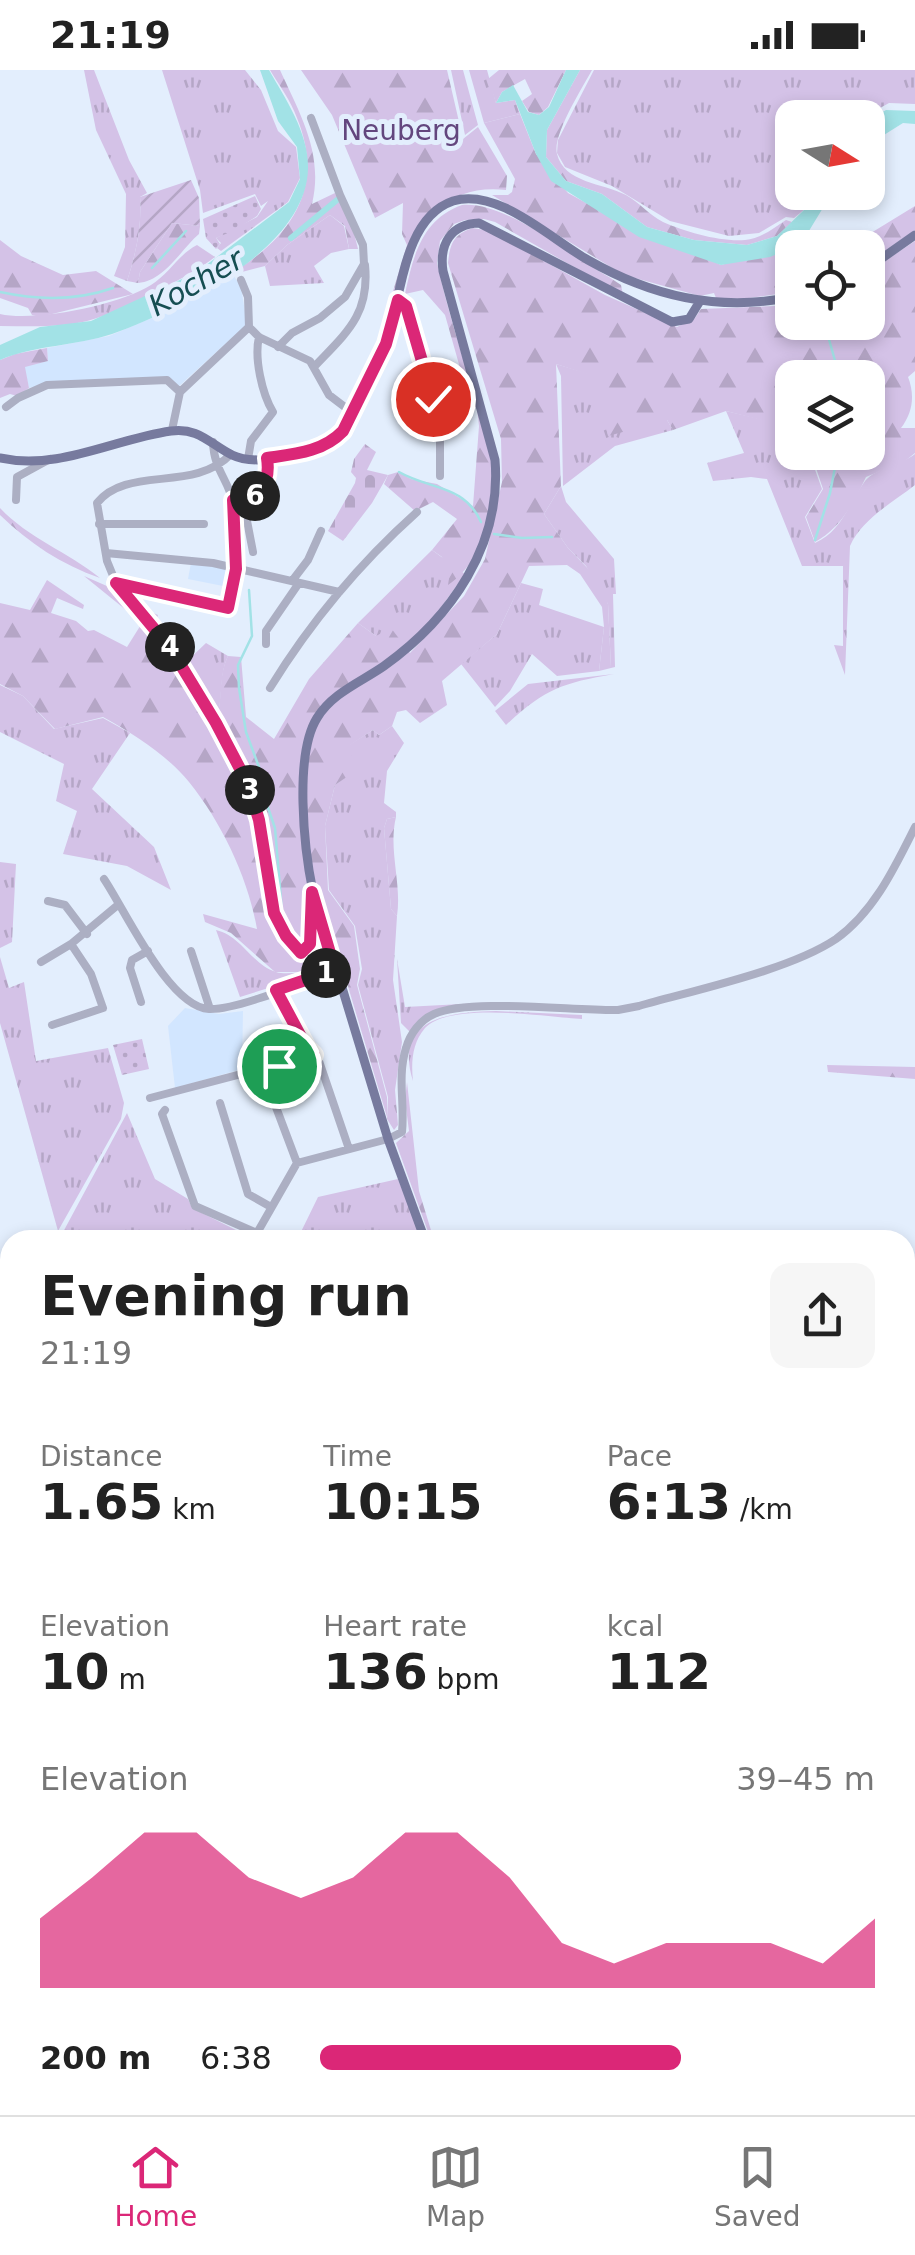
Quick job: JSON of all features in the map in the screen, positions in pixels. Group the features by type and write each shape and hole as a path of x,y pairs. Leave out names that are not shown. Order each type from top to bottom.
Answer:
{"main road":[{"path":"0,458 50,460 172,430 192,431 231,454 248,459 326,445 343,431 354,414 386,344 411,253 422,229 442,207 467,198 511,211 618,276 650,288 700,302 775,299"},
{"path":"421,1230 388,1139 312,892 305,781 311,730 330,702 384,666 436,620 473,568 492,516 495,460 442,270 441,253 446,239 463,225 486,224 672,322 689,319 700,302"},
{"path":"885,256 915,234"}],"street":[{"path":"312,118 363,245 366,286 360,315 314,367"},
{"path":"278,347 345,297 364,264"},
{"path":"241,280 248,298 249,327 259,337 310,361 329,395 354,414"},
{"path":"398,300 406,306 440,428 440,476"},
{"path":"172,430 180,392 249,327"},
{"path":"248,459 251,440 274,412 266,402 256,348 259,337"},
{"path":"6,407 46,385 167,380 180,392"},
{"path":"213,442 216,469 238,500 253,552"},
{"path":"231,454 216,469 111,489 98,504 100,524 116,583 171,649 248,784 259,820 274,913 301,953 310,944 312,892"},
{"path":"238,500 261,491 268,476 267,458"},
{"path":"16,500 17,477 50,460"},
{"path":"116,583 228,608 236,569 238,500"},
{"path":"270,688 339,592 417,512"},
{"path":"100,524 204,524"},
{"path":"266,644 266,631 308,560 320,531"},
{"path":"106,553 212,563 339,592"},
{"path":"258,1230 297,1163 399,1134 403,1128 400,1080 406,1048 413,1032 428,1017 475,1007 618,1010 797,958 837,938 862,914 886,882 915,827"},
{"path":"104,880 175,989 195,1006 210,1009 335,970"},
{"path":"48,900 65,905 86,934"},
{"path":"41,962 86,934 119,904"},
{"path":"52,1025 103,1008 91,974 69,946"},
{"path":"140,1002 130,968 132,960 148,951"},
{"path":"191,951 210,1009"},
{"path":"276,990 324,1073 349,1149"},
{"path":"150,1098 314,1055"},
{"path":"262,1070 297,1163"},
{"path":"220,1104 248,1194 271,1207"},
{"path":"165,1110 162,1114 195,1206 249,1230"}],"shaded area":[{"path":"232,273 241,287 247,324 178,387 165,377 51,383 29,388 24,366 48,361 47,348 109,336 173,309"},
{"path":"191,563 231,571 228,587 188,579"},
{"path":"185,1008 219,1014 243,1011 242,1069 175,1088 168,1026"}],"green space":[{"path":"84,70 94,70 129,160 147,193 140,197 138,240 127,281 114,276 125,247 126,194 96,130"},
{"path":"162,70 245,70 261,90 278,131 296,147 300,178 288,202 221,251 216,238 257,217 268,201 261,206 255,194 203,213 200,190"},
{"path":"270,70 280,70 308,135 315,168 312,204 335,193 358,249 349,249 345,226 330,215 265,266 242,272 238,269 275,240 289,223 305,185 305,142 292,105"},
{"name":"Neuberg","path":"301,70 447,70 463,139 478,127 507,176 506,190 477,191 453,199 420,231 386,329 407,245 402,234 403,203 375,218 332,115"},
{"path":"451,70 463,70 478,125 465,135"},
{"path":"469,70 487,70 496,103 515,100 520,114 484,123"},
{"path":"499,70 566,70 548,107 539,115 529,112 522,101 532,94 525,79 502,92 496,103 488,79"},
{"path":"580,70 592,70 559,135 557,154 567,171 626,195 663,222 703,235 751,239 786,220 792,222 783,230 775,230 775,237 747,245 694,240 647,227 602,194 566,181 546,157 547,130"},
{"path":"594,70 915,70 915,104 885,105 885,100 775,100 775,210 804,210 759,233 729,236 670,221 612,186 565,167 557,153 558,140"},
{"path":"520,114 536,154 568,193 721,265 775,251 775,294 742,299 716,298 714,293 700,296 624,275 492,195 508,195 515,179 484,123"},
{"path":"191,180 199,198 200,226 172,223 140,272 138,283 127,281 138,240 140,197"},
{"path":"255,196 261,209 257,216 216,238 220,244 216,249 206,238 203,219"},
{"path":"462,205 498,211 518,220 621,285 623,295 495,222 465,220 454,224 440,241 437,263 489,443 493,474 488,521 477,551 460,576 448,585 450,572 444,568 442,557 432,550 457,519 433,502 415,511 384,484 388,475 398,472 437,484 473,506 477,409 468,396 445,315 423,290 405,294 416,253 428,229 448,211"},
{"path":"915,206 915,230 885,251 885,230 876,230"},
{"path":"330,215 344,226 349,249 331,253 314,266 324,283 270,286 265,266"},
{"path":"172,223 200,226 199,234 165,270 138,283 140,272"},
{"path":"473,228 490,231 605,295 677,327 695,318 701,309 775,306 775,340 885,340 885,261 915,241 915,371 908,377 912,403 901,428 915,428 915,453 885,469 885,360 775,360 775,424 726,411 673,430 667,420 608,436 596,377 556,364 561,486 544,514 568,548 599,580 608,604 611,668 599,671 602,607 580,574 567,565 529,566 497,634 442,681 447,705 420,723 406,710 397,712 392,726 379,735 373,730 350,745 354,772 335,785 325,826 328,890 354,926 360,969 357,985 387,1097 387,1117 321,896 313,903 326,951 309,972 275,972 231,933 205,922 203,914 257,929 240,871 212,815 180,772 126,731 103,717 55,729 23,696 0,684 0,603 30,610 47,580 84,605 83,609 57,598 51,613 127,647 142,623 84,576 116,590 144,618 149,611 158,615 155,624 167,632 165,638 215,723 228,656 241,657 246,717 274,739 309,679 358,623 376,636 391,628 410,653 464,596 485,559 502,482 501,439 448,263 454,240"},
{"path":"0,240 21,256 63,275 96,271 133,294 40,317 32,315 28,308 0,298"},
{"path":"197,245 215,257 172,284 116,311 66,325 0,326 0,314 55,314 137,292"},
{"path":"47,348 48,361 25,367 29,388 17,396 0,398 0,360"},
{"path":"556,364 596,376 667,420 673,430 615,446 563,486 561,376"},
{"path":"726,411 775,422 775,470 815,470 822,489 805,517 815,543 839,524 865,481 915,454 915,485 870,520 850,546 845,675 834,645 843,646 843,566 802,566 767,479 713,481 707,463 744,453"},
{"path":"365,444 376,452 367,470 388,475 343,541 328,531 355,483 351,472 354,459"},
{"path":"817,470 883,470 866,477 839,522 815,542 806,517 823,489"},
{"path":"561,486 566,502 614,559 615,667 611,668 608,604 586,566 544,514"},
{"path":"0,508 23,528 100,578 72,567 34,544 0,515"},
{"path":"432,550 465,574 432,620 404,646 376,636 358,623"},
{"path":"521,583 543,589 539,605 604,627 599,671 557,676 532,654 510,691 495,707 461,664 497,634"},
{"path":"206,643 228,656 216,720 184,664"},
{"path":"614,674 555,689 506,725 495,711 528,684"},
{"path":"0,685 23,696 54,729 103,718 130,733 92,789 154,847 171,890 127,866 63,854 77,811 56,801 64,764 0,732"},
{"path":"392,726 404,743 387,771 384,803 396,812 384,828 391,909 397,916 393,980 402,1042 395,1090 398,1125 394,1130 387,1119 388,1097 358,985 362,969 355,926 329,890 325,826 335,785 353,771 349,745 373,730 379,735"},
{"path":"396,817 393,842 397,916 391,909 384,828 387,819"},
{"path":"0,862 16,864 12,942 0,948"},
{"path":"216,930 233,938 276,972 309,972 326,952 329,969 240,997"},
{"path":"0,957 9,988 24,982 36,1061 108,1048 124,1103 121,1119 59,1230 58,1230 0,1023"},
{"path":"397,959 405,1007 499,1002 500,1005 447,1008 411,1033 401,1023"},
{"path":"496,1011 582,1015 582,1019 477,1013 438,1020 425,1028 417,1040 412,1060 413,1081 409,1060 418,1031 429,1023 444,1017 460,1014"},
{"path":"142,1039 149,1069 122,1075 113,1045"},
{"path":"827,1065 915,1067 915,1079 828,1072"},
{"path":"407,1082 419,1191 431,1230 427,1230 396,1143 409,1131"},
{"path":"127,1113 155,1179 188,1199 192,1208 236,1230 64,1230"},
{"path":"398,1179 418,1230 302,1230 318,1197"}],"water":[{"name":"Kocher","path":"260,70 269,70 305,143 308,169 302,198 286,226 234,273 170,309 112,334 0,360 0,345 40,327 91,321 197,272 289,202 300,179 297,147 278,121"},
{"path":"566,70 580,70 547,130 546,157 566,181 602,194 647,227 694,240 747,245 775,237 775,255 721,265 639,237 551,181 515,100 496,103 502,92 513,85 528,112 539,115 549,107"},
{"path":"885,111 915,111 915,124 903,123 885,134"},
{"path":"804,210 822,210 810,230 783,230"}],"waterway":[{"path":"291,238 337,200"},
{"path":"152,268 186,231"},
{"path":"0,292 56,298 113,288"},
{"path":"829,340 835,360"},
{"path":"815,540 834,470"},
{"path":"399,472 456,494 481,522"},
{"path":"494,534 552,537"},
{"path":"249,590 252,636 238,665 239,688 246,732 275,828 282,912 290,926"}],"route":[{"path":"279,1066 314,1055 276,990 335,970 312,892 310,944 301,953 274,913 259,820 248,784 171,649 116,583 228,608 236,569 233,500 248,499 261,491 268,476 267,458 317,449 343,431 386,344 398,300 406,306 433,399"}]}
